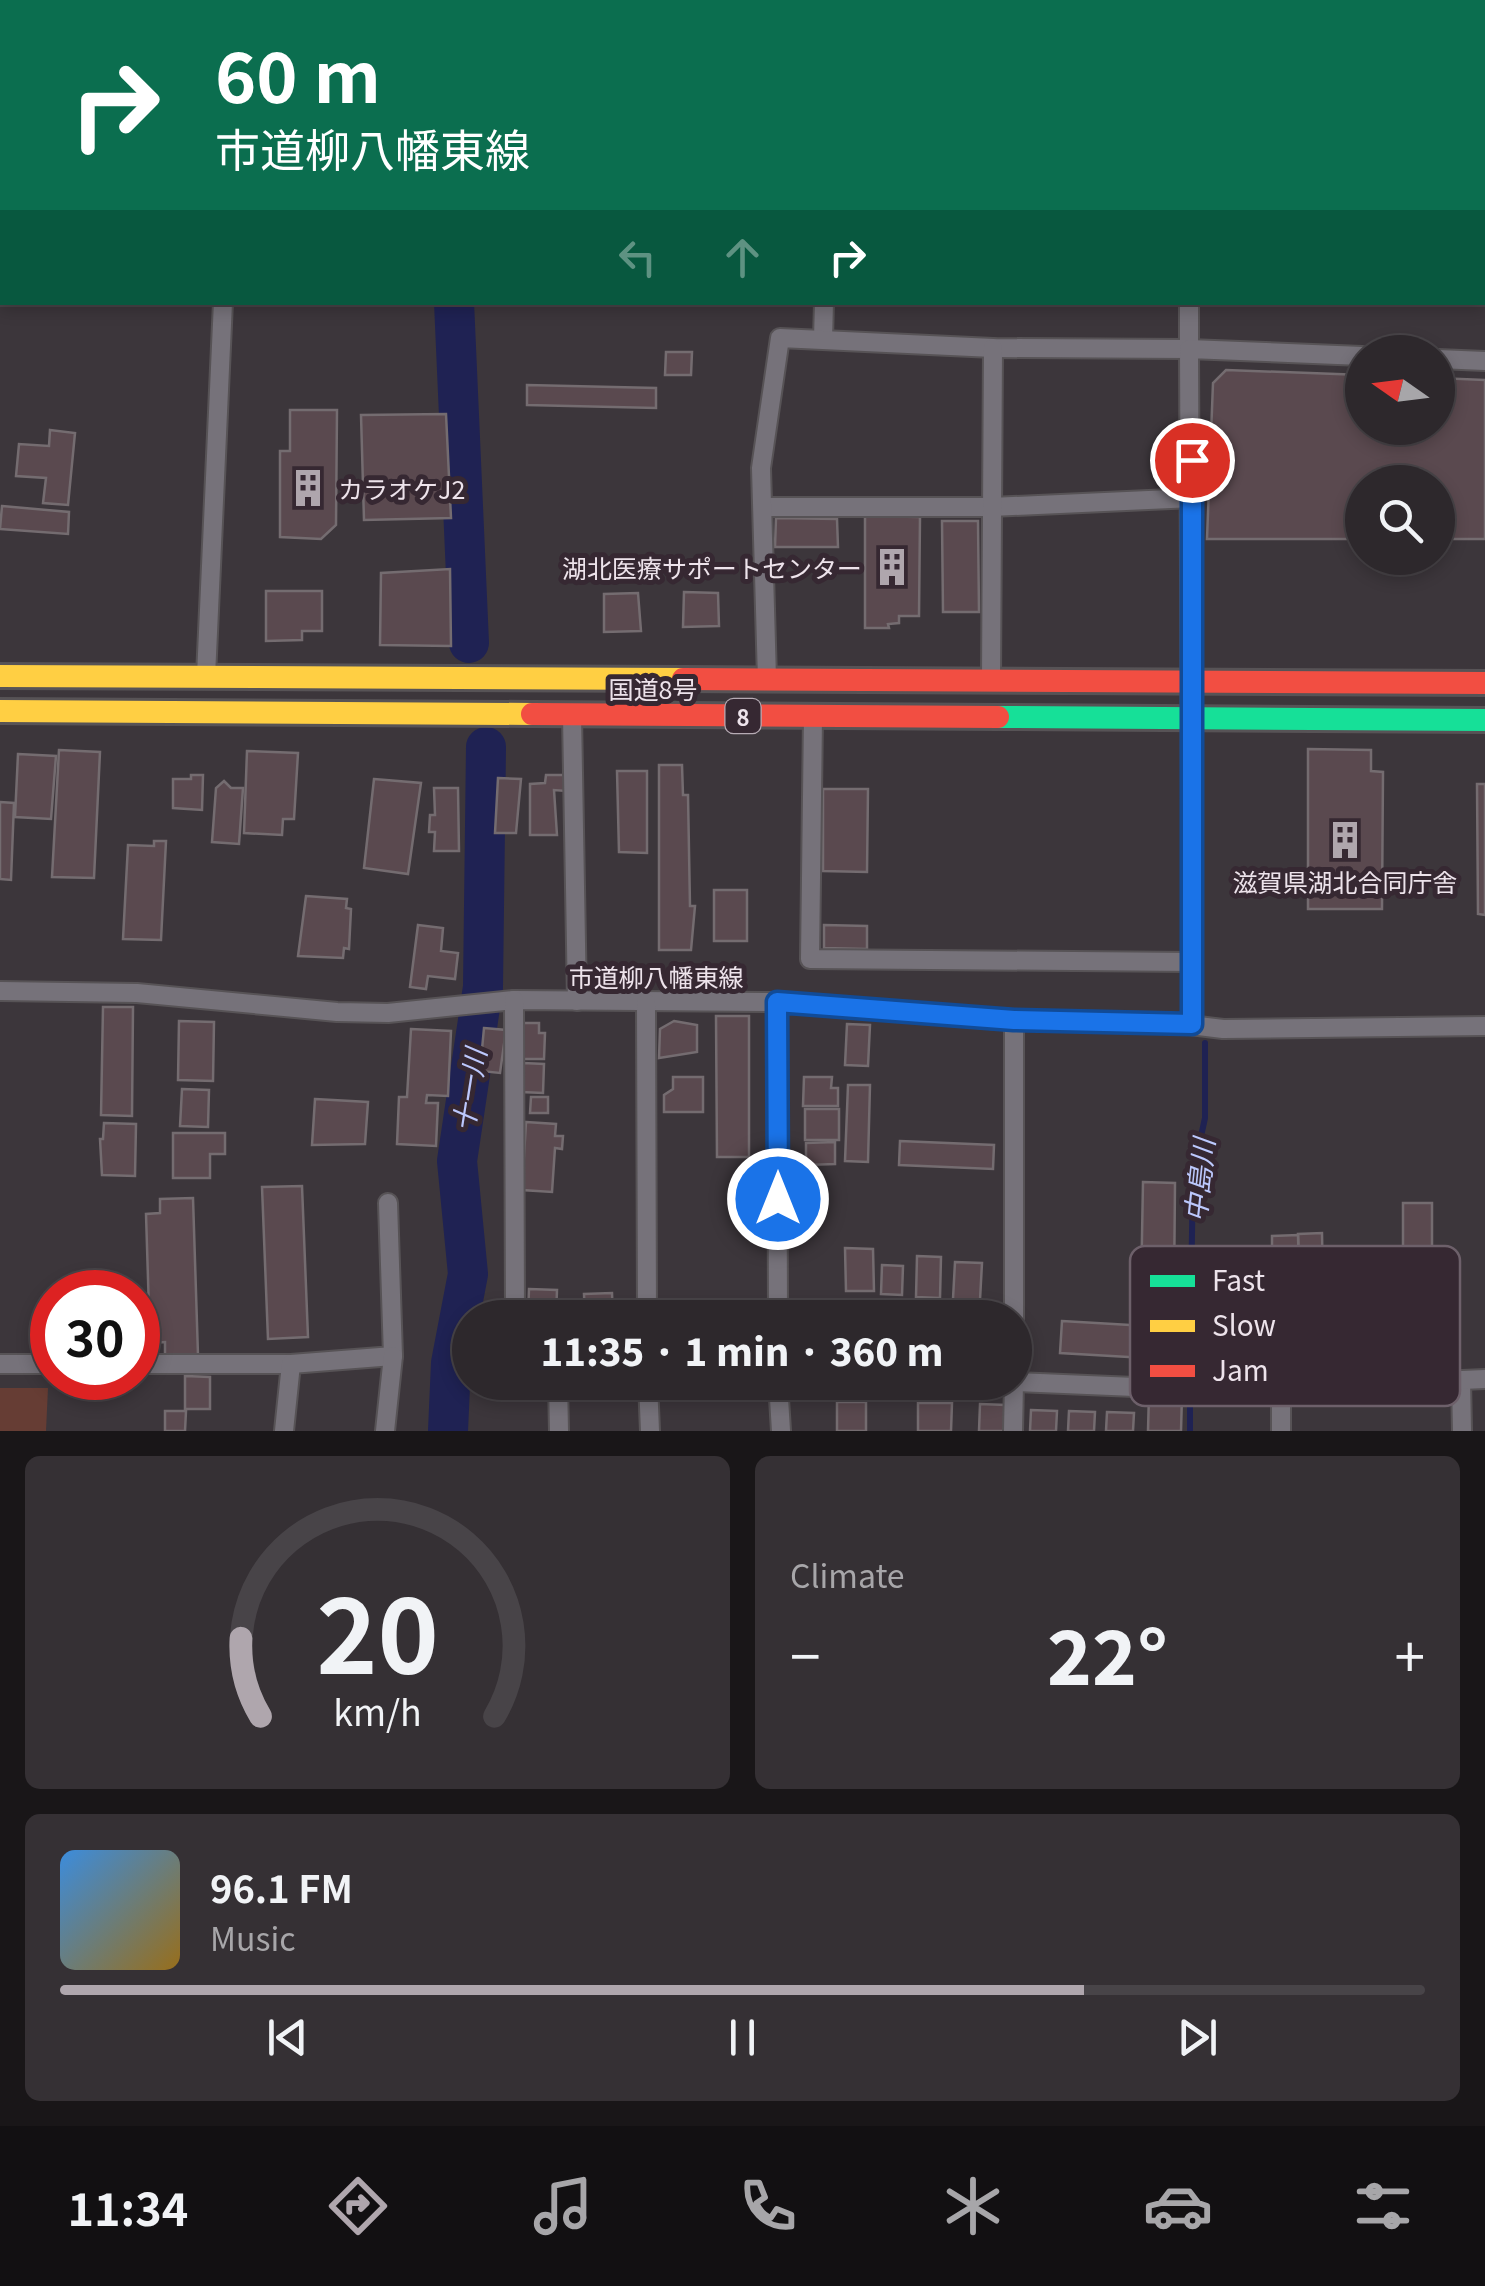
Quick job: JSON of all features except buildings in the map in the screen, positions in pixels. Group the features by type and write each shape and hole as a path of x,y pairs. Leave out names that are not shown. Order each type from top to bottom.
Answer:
{"highway":[{"name":"国道8号","path":"0,676 1485,683"},
{"name":"国道8号","path":"0,711 1485,720"}],"street":[{"path":"206,676 222,305"},
{"path":"823,340 824,305"},
{"path":"1189,305 1192,1024"},
{"path":"767,680 762,468 780,338 993,348 1190,349 1345,355"},
{"path":"991,680 993,348"},
{"path":"1455,360 1485,361"},
{"path":"764,507 992,507 1192,498"},
{"path":"572,715 577,1001"},
{"path":"812,716 810,959 1190,962"},
{"name":"市道柳八幡東線","path":"0,991 137,993 337,1012 514,1000 777,1002 1014,1020 1192,1024 1223,1029 1485,1026"},
{"path":"514,1000 515,1300"},
{"path":"777,1002 778,1300"},
{"path":"646,1003 647,1300"},
{"path":"1014,1020 1014,1300"},
{"path":"385,1431 393,1356 388,1204"},
{"path":"160,1364 291,1364 393,1356"},
{"path":"0,1364 30,1364"},
{"path":"284,1431 291,1364"},
{"path":"1462,1431 1462,1380 1485,1378"},
{"path":"1032,1383 1130,1387"},
{"path":"558,1400 559,1431"},
{"path":"649,1400 650,1431"},
{"path":"779,1400 781,1431"},
{"path":"1014,1431 1015,1400"}],"shaded area":[{"path":"0,1388 30,1388 30,1400 47,1400 46,1431 0,1431"}],"waterway":[{"name":"十一川","path":"454,305 469,643"},
{"name":"十一川","path":"448,1431 451,1363 468,1274 457,1161 483,987 486,747"},
{"name":"中島川","path":"1192,1246 1193,1173 1205,1118 1205,1043"},
{"name":"中島川","path":"1190,1406 1190,1431"}],"traffic: fast":[{"path":"998,717 1485,720"}],"traffic: slow":[{"path":"0,676 683,679"},
{"path":"0,711 532,714"}],"traffic: jam":[{"path":"683,679 1485,683"},
{"path":"532,714 998,717"}],"place":[{"name":"カラオケJ2","path":"308,488"},
{"name":"湖北医療サポートセンター","path":"892,567"},
{"name":"滋賀県湖北合同庁舎","path":"1345,840"}],"route":[{"path":"778,1199 777,1002 1014,1020 1192,1024 1192,460"}]}
